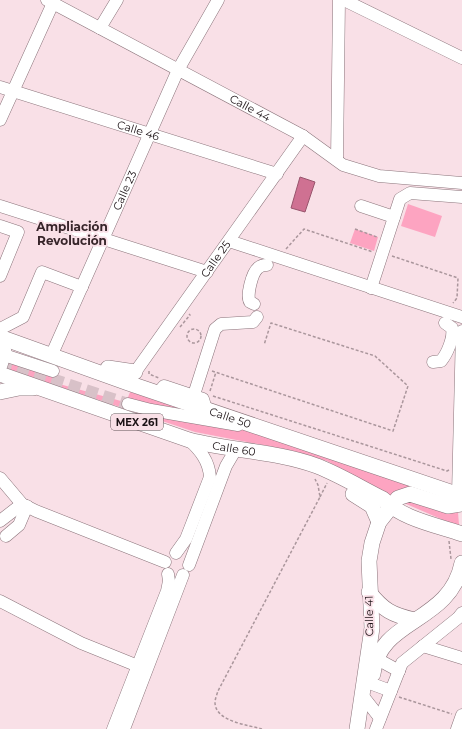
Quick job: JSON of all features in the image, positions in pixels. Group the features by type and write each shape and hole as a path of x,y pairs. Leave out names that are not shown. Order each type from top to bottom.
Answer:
{"main road":[{"name":"Calle 50","path":"0,338 52,354 75,363 160,386 192,400 206,409 461,499"},
{"path":"0,338 4,346 2,360"},
{"name":"Calle 60","path":"0,374 189,440 213,446 276,455 318,467 383,499 391,507 456,536"},
{"path":"0,392 19,388 40,388"},
{"path":"257,452 278,462 312,472 329,480 368,503 374,510 379,522"},
{"name":"Calle 41","path":"357,729 367,691 372,656 369,562 372,542 379,522 398,498 410,494 448,506 461,499"},
{"name":"Calle 41","path":"372,656 415,620 442,602 457,582 459,566"},
{"path":"369,592 384,609 398,617 415,620"},
{"name":"Calle 41","path":"366,729 367,691"}],"street":[{"path":"100,28 117,0"},
{"name":"Calle 23","path":"52,354 178,70 218,0"},
{"path":"337,160 339,0"},
{"path":"344,0 462,58"},
{"path":"0,120 50,2"},
{"name":"Calle 44","path":"50,2 303,136 347,167 379,176 462,183"},
{"name":"Calle 46","path":"0,87 277,174"},
{"name":"Calle 25","path":"131,378 303,136"},
{"path":"371,288 386,255 387,240 400,199 406,194 462,197"},
{"path":"0,206 206,272"},
{"path":"361,206 394,217"},
{"path":"0,226 18,232 1,269"},
{"path":"229,241 462,317"},
{"path":"254,304 250,302 247,295 256,270 261,266 267,265"},
{"path":"0,329 24,317 42,272 82,287"},
{"path":"192,400 215,329 221,324 253,322 257,317"},
{"path":"433,362 441,361 444,358 452,336 452,328 445,323"},
{"path":"461,499 462,331"},
{"path":"2,360 53,371"},
{"path":"128,404 229,424 259,427"},
{"path":"176,553 186,539 210,477 209,467 205,458 189,440"},
{"path":"124,729 226,466 236,449"},
{"path":"0,478 24,505 165,562"},
{"path":"0,521 24,505"},
{"path":"6,536 19,525 24,505"},
{"path":"113,729 167,591 169,581 168,574 165,569 165,562 169,555 176,553 183,555 186,570"},
{"path":"168,574 176,577 186,570"},
{"path":"0,601 81,643 138,666"},
{"path":"378,724 393,693 402,663 458,618 462,613"},
{"path":"423,646 462,658"},
{"path":"372,656 399,671"},
{"path":"378,724 367,691 393,693"},
{"path":"457,729 459,715"}],"path":[{"path":"282,254 304,228 458,278 457,298 448,305"},
{"path":"355,229 387,240"},
{"path":"179,326 181,328 190,315 188,314 192,308"},
{"path":"209,370 393,430 408,386 375,356 271,323 264,345"},
{"path":"191,330 197,330 200,334 200,340 196,343 190,342 187,338 188,333 191,330"},
{"path":"153,366 149,374 160,386"},
{"path":"216,372 210,392 213,396 447,471 450,470"},
{"path":"312,472 318,485 320,497"},
{"path":"262,729 226,718 218,711 215,703 218,691 329,480"},
{"path":"456,536 459,566"},
{"path":"393,693 459,715"}],"shaded area":[{"path":"300,177 315,182 305,212 291,208"},
{"path":"408,204 442,216 435,237 401,226"},
{"path":"355,229 378,237 374,251 350,243"},
{"path":"11,359 54,375 52,382 179,417 243,429 449,496 390,497 327,461 273,447 195,432 6,369"},
{"path":"130,392 193,411 192,413 127,400"},
{"path":"407,499 458,512 459,525 457,526 404,503"}],"tunnel":[{"path":"0,365 9,365 128,404"}],"district":[{"name":"Ampliación Revolución","path":"72,233"}]}
